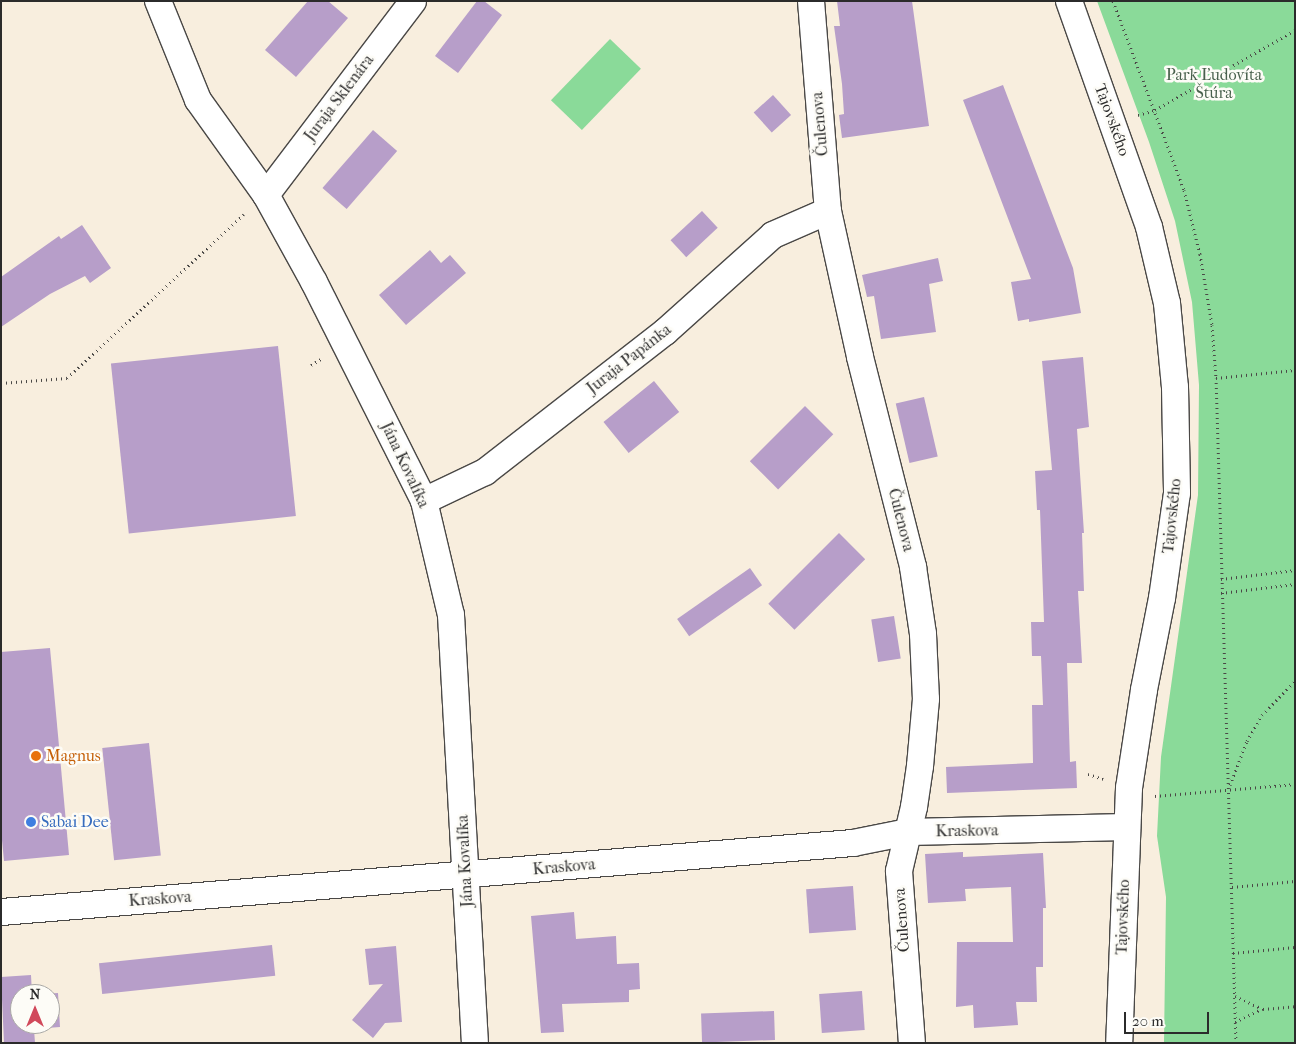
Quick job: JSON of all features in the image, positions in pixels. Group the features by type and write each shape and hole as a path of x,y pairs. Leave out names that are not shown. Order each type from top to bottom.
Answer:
{"street":[{"name":"Jána Kovalíka","path":"158,1 198,100 266,195 314,282 424,501 452,615 476,1043"},
{"name":"Juraja Sklenára","path":"266,195 413,1"},
{"name":"Čulenova","path":"811,1 828,211 860,357 913,567 923,634 926,699 920,766 899,870 912,1043"},
{"name":"Tajovského","path":"1069,1 1149,227 1167,303 1175,387 1177,493 1162,598 1142,700 1129,788 1119,1043"},
{"name":"Juraja Papánka","path":"424,501 485,472 665,332 773,235 828,211"},
{"name":"Kraskova","path":"1,912 853,844 908,832 1127,827"}],"path":[{"path":"1113,1 1184,190 1200,254 1212,325 1216,378 1236,1043"},
{"path":"1148,113 1295,30"},
{"path":"1,383 67,378 266,195"},
{"path":"1216,378 1295,370"},
{"path":"1221,579 1295,570"},
{"path":"1222,593 1295,584"},
{"path":"1229,788 1247,740 1284,690 1295,681"},
{"path":"1088,774 1106,780"},
{"path":"1155,796 1229,788 1295,784"},
{"path":"1232,887 1295,881"},
{"path":"1233,953 1295,947"},
{"path":"1234,996 1263,1009"},
{"path":"1235,1022 1263,1009 1295,1006"}],"green space":[{"name":"Park Ľudovíta Štúra","path":"1097,1 1295,1 1295,1043 1164,1043 1166,897 1157,836 1161,757 1198,495 1199,385 1192,302 1175,221 1149,142"},
{"path":"610,39 641,69 582,130 551,100"}],"building":[{"path":"308,1 328,1 348,18 296,77 265,50"},
{"path":"477,1 484,1 502,15 458,73 435,56"},
{"path":"837,1 912,1 929,126 842,138 839,115 844,114 842,84 834,26 840,26"},
{"path":"1003,85 1073,268 1081,313 1029,322 1029,319 1018,321 1011,282 1031,279 963,100"},
{"path":"773,95 791,115 772,132 754,112"},
{"path":"373,130 397,151 347,209 322,188"},
{"path":"702,211 718,228 686,257 671,240"},
{"path":"82,225 111,268 90,283 85,276 50,294 1,327 1,277 59,236 61,239"},
{"path":"430,250 441,263 450,255 466,273 406,325 379,295"},
{"path":"938,258 943,281 929,284 936,332 881,339 874,296 867,297 862,275"},
{"path":"278,346 296,516 129,534 111,364"},
{"path":"1083,357 1089,427 1077,429 1084,533 1082,533 1084,591 1078,591 1082,663 1067,663 1070,762 1076,761 1077,788 947,793 946,767 1033,763 1032,705 1043,705 1041,656 1032,656 1031,622 1044,622 1040,510 1037,510 1035,471 1052,470 1042,361"},
{"path":"654,381 679,412 629,453 603,422"},
{"path":"924,397 938,456 909,463 896,404"},
{"path":"805,406 833,434 778,489 750,461"},
{"path":"839,533 865,559 794,630 768,604"},
{"path":"750,568 762,585 689,636 677,619"},
{"path":"894,616 901,658 878,662 871,620"},
{"path":"50,648 69,855 4,861 1,830 1,652"},
{"path":"149,743 161,855 114,860 102,748"},
{"path":"963,852 963,857 1043,853 1046,908 1043,908 1043,967 1036,967 1037,1002 1016,1002 1018,1025 974,1028 973,1005 956,1007 957,942 1013,942 1011,887 965,889 966,901 928,903 925,854"},
{"path":"853,886 856,930 809,933 806,889"},
{"path":"574,912 576,939 616,936 617,964 639,963 640,989 629,990 629,1002 562,1004 564,1032 541,1033 531,916"},
{"path":"272,945 275,976 102,994 99,963"},
{"path":"396,946 402,1022 385,1023 373,1038 352,1020 383,984 369,985 365,949"},
{"path":"31,975 31,984 10,984 10,1034 34,1034 35,1043 4,1043 1,977"},
{"path":"862,991 865,1030 822,1033 819,994"},
{"path":"774,1011 775,1040 702,1043 701,1014"}],"place":[{"name":"Magnus","path":"36,756"},
{"name":"Sabai Dee","path":"31,822"}]}
